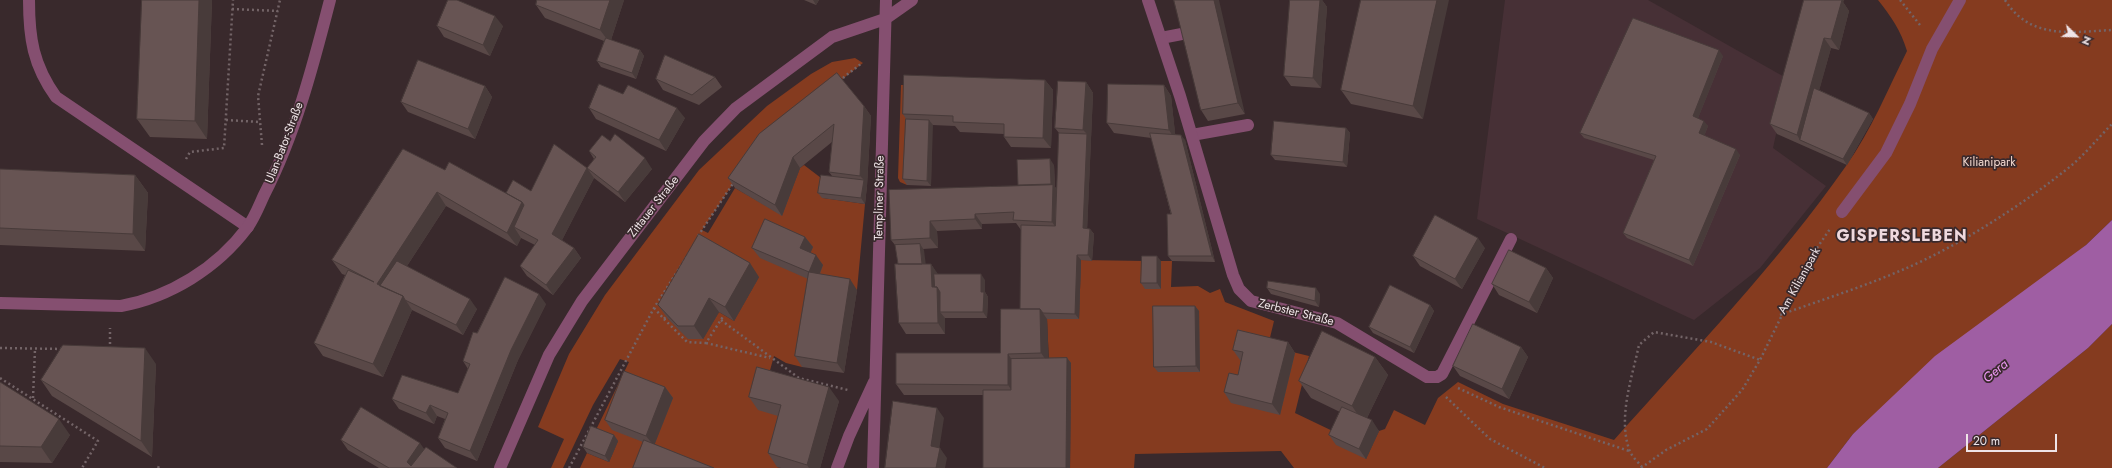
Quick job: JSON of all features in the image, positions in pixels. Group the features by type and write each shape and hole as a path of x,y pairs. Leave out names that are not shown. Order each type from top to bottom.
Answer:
{"street":[{"path":"28,0 32,47 43,80 56,96 248,227"},
{"name":"Ulan-Bator-Straße","path":"0,303 111,306 137,303 152,298 210,268 248,227 277,170 297,116 330,0"},
{"name":"Templiner Straße","path":"873,468 886,0"},
{"name":"Zittauer Straße","path":"500,468 550,355 582,301 704,141 736,108 832,37 885,19 912,0"},
{"name":"Zerbster Straße","path":"1148,0 1180,96 1233,275 1239,289 1251,301 1337,322 1427,377 1437,376"},
{"path":"1842,212 1886,153 1910,104 1932,49 1960,0"},
{"path":"1161,38 1187,33"},
{"path":"1192,135 1248,125"},
{"path":"1437,376 1442,374 1511,239"},
{"name":"Templiner Straße","path":"837,468 849,436 876,377"}],"path":[{"path":"175,178 190,152 224,148 232,0"},
{"path":"262,147 258,96 280,0"},
{"path":"1900,0 1921,26 1932,49"},
{"path":"2005,0 2010,8 2027,24 2059,33 2112,30"},
{"path":"232,9 278,11"},
{"path":"837,82 863,62 866,56"},
{"path":"226,120 260,122"},
{"path":"1780,315 1903,270 1949,248 2006,212 2072,164 2112,124"},
{"path":"695,242 737,178"},
{"name":"Am Kilianipark","path":"1641,468 1666,450 1707,429 1742,390 1760,360 1780,315 1810,258 1842,212"},
{"path":"569,468 654,308 692,247"},
{"path":"682,265 687,268"},
{"path":"102,350 110,350 111,306"},
{"path":"654,308 687,342 706,343 771,358"},
{"path":"664,319 668,313"},
{"path":"706,343 724,315"},
{"path":"721,320 799,378 849,390"},
{"path":"1641,468 1629,451 1625,409 1638,344 1654,332 1711,342 1760,360"},
{"path":"0,348 65,349"},
{"path":"33,399 35,349"},
{"path":"1437,376 1446,397 1490,439 1527,457 1545,468"},
{"path":"0,378 98,441 82,468"},
{"path":"1454,387 1499,408 1629,451"},
{"path":"158,468 160,464"}],"shaded area":[{"path":"1505,0 1648,0 1788,79 1773,148 1826,186 1760,268 1694,320 1477,219"}],"green space":[{"name":"Kilianipark","path":"1878,0 2112,0 2112,220 2086,245 1853,434 1827,468 1294,468 1281,451 1135,454 1134,468 1070,468 1071,363 1049,363 1047,319 1079,319 1081,260 1146,261 1160,289 1161,261 1172,261 1171,287 1198,286 1210,293 1220,289 1225,302 1274,321 1268,346 1309,356 1295,413 1341,435 1366,459 1379,431 1385,429 1394,410 1425,425 1438,398 1458,382 1503,404 1614,440 1764,272 1820,202 1855,153 1879,110 1907,51 1895,24"},
{"path":"855,58 863,63 761,142 702,230 708,233 735,188 782,215 800,168 804,165 825,181 823,198 865,204 857,290 816,283 802,367 786,363 774,356 767,381 790,419 777,467 781,468 580,468 587,453 609,462 618,441 595,432 629,362 620,359 593,405 563,468 551,468 564,439 538,427 569,354 605,295 699,170 767,106 811,74 832,62","holes":["759,277 734,321 719,312 703,339 668,319"]},
{"path":"901,85 911,85 907,185 900,182 898,178"},
{"path":"2112,324 2112,468 1938,468 2088,348"}],"water":[{"name":"Gera","path":"2112,220 2112,324 2088,348 1938,468 1827,468 1853,434 1935,356 2086,245"}],"building":[{"path":"142,0 199,0 195,121 137,119"},
{"path":"448,0 457,0 495,16 483,45 437,26"},
{"path":"537,0 610,0 600,30 536,5"},
{"path":"1174,0 1214,0 1238,103 1201,110"},
{"path":"1290,0 1320,0 1313,78 1284,76"},
{"path":"1361,0 1437,0 1413,106 1341,90"},
{"path":"1804,0 1842,0 1831,39 1824,38 1797,135 1770,124"},
{"path":"1633,18 1719,50 1693,116 1704,121 1699,133 1736,149 1689,260 1623,233 1656,156 1580,133"},
{"path":"606,38 640,50 632,73 597,61"},
{"path":"665,55 715,77 692,95 656,79"},
{"path":"418,60 485,86 468,129 401,102"},
{"path":"837,73 864,106 860,176 829,172 834,124 793,157 775,205 728,178 759,134"},
{"path":"904,75 1045,80 1043,138 1004,137 1004,124 953,122 953,116 903,114"},
{"path":"1058,81 1086,82 1083,130 1055,128"},
{"path":"599,84 623,94 628,85 677,108 659,140 589,108"},
{"path":"1108,84 1164,85 1169,130 1107,123"},
{"path":"1814,88 1869,113 1843,159 1800,140"},
{"path":"906,119 929,120 927,181 903,179"},
{"path":"1274,121 1346,128 1343,162 1271,155"},
{"path":"1059,133 1087,134 1083,228 1090,229 1088,255 1077,255 1075,314 1043,313 1040,309 1020,309 1021,225 1055,226"},
{"path":"1150,133 1181,135 1212,256 1168,256 1167,214 1171,214"},
{"path":"615,134 645,158 618,192 587,168 596,157 589,151 602,135 610,141"},
{"path":"554,144 587,168 552,234 574,248 546,285 520,266 538,240 514,227 524,205 522,202 506,193 513,180 531,191"},
{"path":"403,149 445,170 449,162 522,202 507,233 437,192 377,284 403,296 373,364 314,343 348,270 374,282 332,260"},
{"path":"1050,159 1051,184 1018,185 1017,160"},
{"path":"0,169 135,175 133,234 0,228"},
{"path":"821,175 864,180 861,198 818,193"},
{"path":"1053,185 1052,222 1013,220 1014,212 975,214 975,219 930,221 930,238 891,240 889,190"},
{"path":"1435,215 1478,238 1455,279 1413,256"},
{"path":"765,219 805,237 800,248 816,255 809,272 752,248"},
{"path":"699,234 750,263 725,307 709,298 694,326 678,326 658,305"},
{"path":"920,244 922,264 898,264 895,245"},
{"path":"1509,250 1546,268 1529,302 1492,284"},
{"path":"1142,256 1157,256 1157,283 1141,283"},
{"path":"397,261 470,299 456,325 405,300 403,296 380,286"},
{"path":"895,264 931,264 932,287 937,287 938,323 899,323"},
{"path":"809,272 850,279 837,363 795,356"},
{"path":"934,274 981,274 981,292 984,292 983,312 940,312 940,292 937,287 935,287"},
{"path":"505,277 539,294 511,350 470,451 438,438 448,413 430,405 426,413 392,399 402,375 458,393 470,364 463,361 473,332 477,333"},
{"path":"1268,281 1316,288 1315,301 1267,288"},
{"path":"1390,285 1430,305 1410,347 1369,327"},
{"path":"1153,306 1195,306 1196,366 1154,367"},
{"path":"1001,309 1040,309 1041,353 1008,354 1008,385 896,384 896,353 1000,353"},
{"path":"1473,324 1521,347 1502,389 1453,366"},
{"path":"1238,330 1288,342 1272,404 1224,392 1229,373 1238,375 1243,352 1233,350"},
{"path":"1322,331 1375,357 1352,406 1299,381"},
{"path":"63,345 145,348 141,441 41,380"},
{"path":"1067,358 1066,468 983,468 983,390 1011,390 1011,359"},
{"path":"757,367 829,387 807,465 768,453 781,405 749,397"},
{"path":"624,371 665,387 646,436 605,420"},
{"path":"0,382 59,419 41,447 0,446"},
{"path":"893,401 937,408 931,446 940,448 936,468 885,468"},
{"path":"361,407 420,443 407,462 411,466 426,447 457,468 389,468 341,440"},
{"path":"1342,407 1372,420 1359,449 1329,435"},
{"path":"591,426 614,435 605,456 583,447"},
{"path":"644,440 714,468 633,468"}],"district":[{"name":"GISPERSLEBEN","path":"1902,237"}]}
